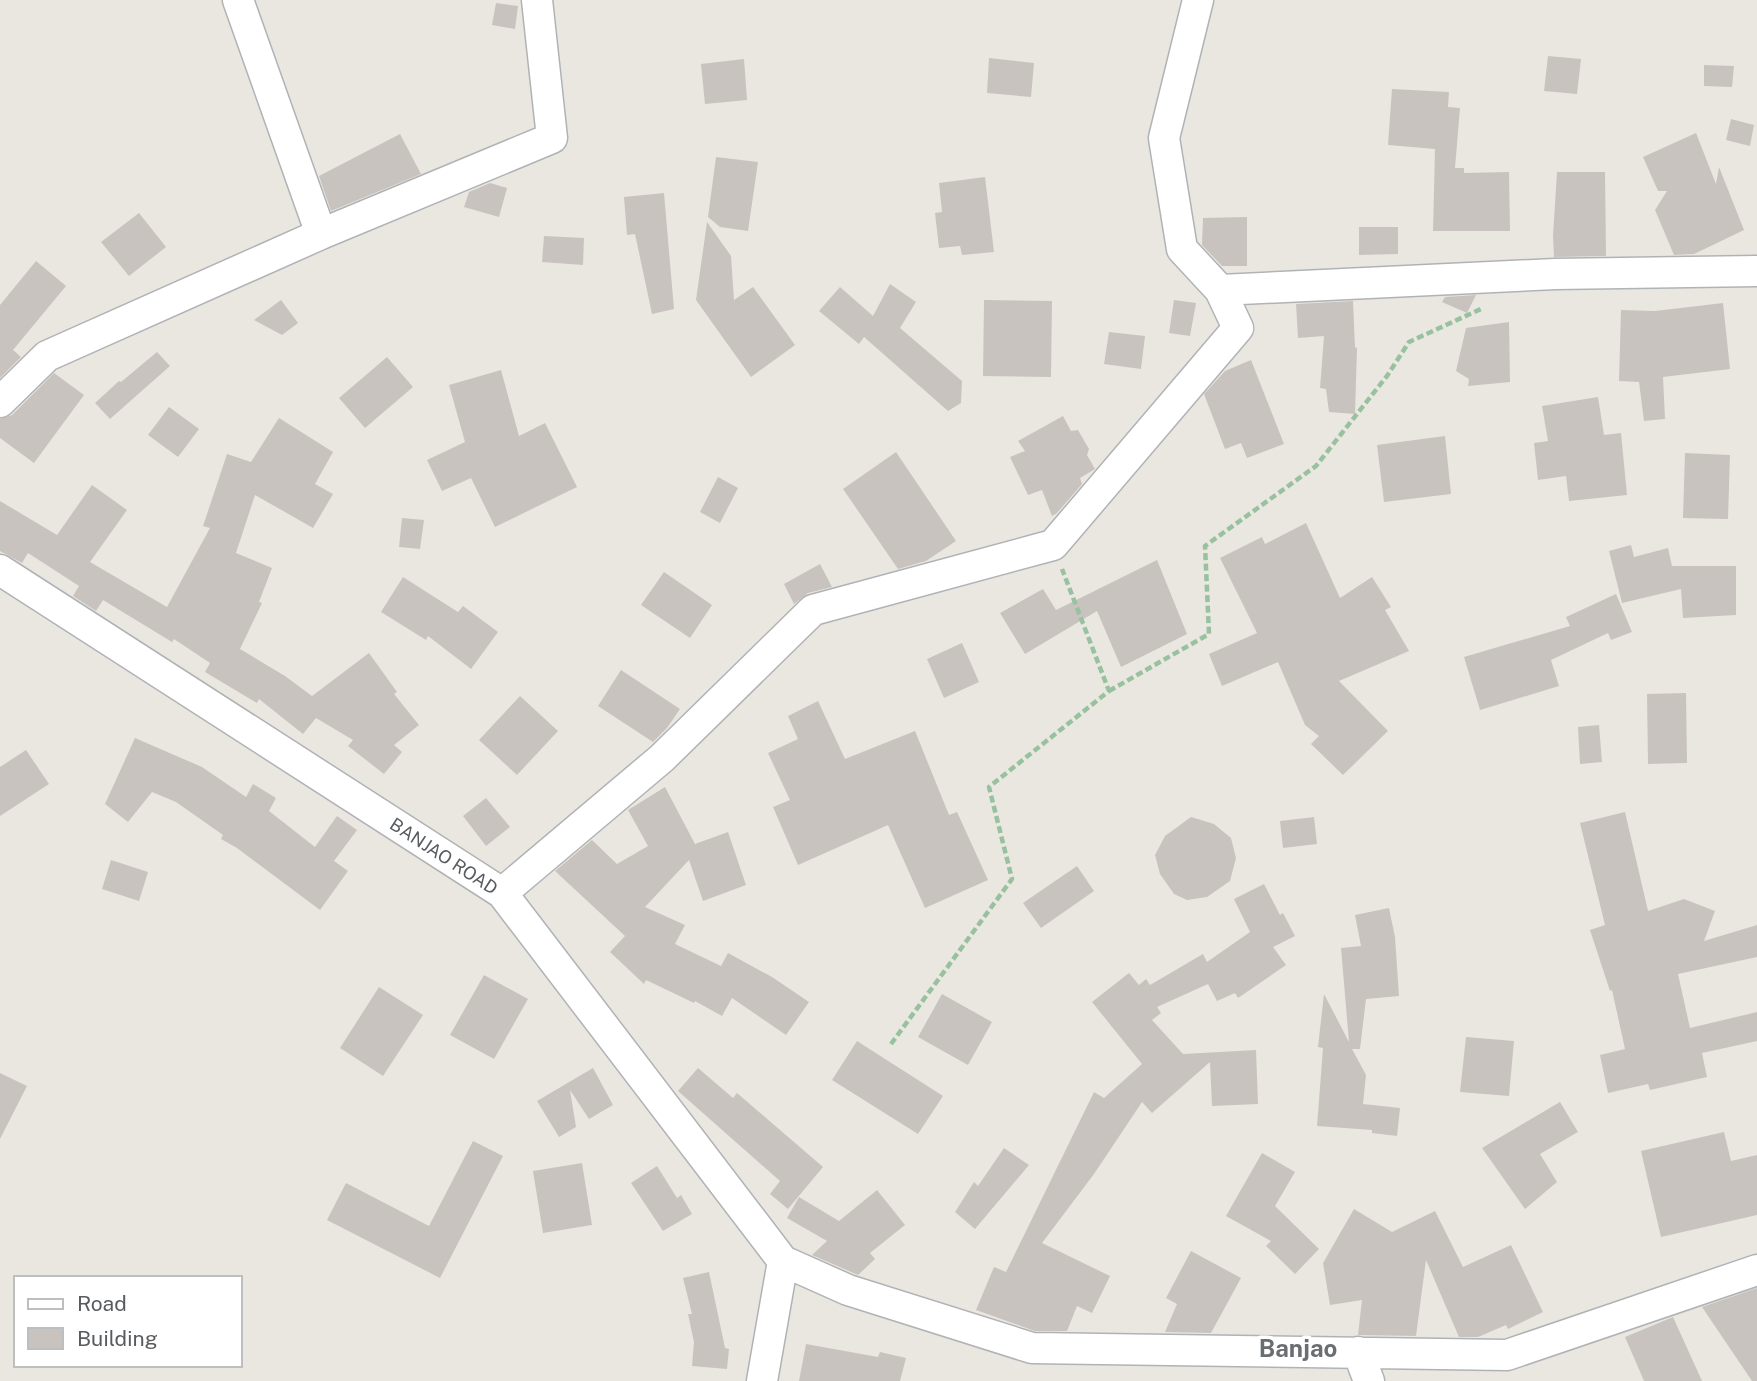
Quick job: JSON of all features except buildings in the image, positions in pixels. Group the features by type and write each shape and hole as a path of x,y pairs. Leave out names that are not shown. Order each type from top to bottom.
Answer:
{"street":[{"path":"239,0 321,234"},
{"path":"0,401 47,356 321,234 552,138 537,0"},
{"path":"502,893 662,758 813,610 1053,545 1238,328 1220,290 1182,249 1164,138 1198,0"},
{"path":"1220,290 1555,274 1757,271"},
{"name":"BANJAO ROAD","path":"0,570 502,893 783,1261"},
{"path":"762,1381 783,1261 848,1290 1032,1348 1507,1355 1757,1269"},
{"path":"1358,1352 1369,1381"}],"path":[{"path":"891,1044 1012,879 989,788 1109,691 1209,634 1205,546 1316,466 1387,376 1409,342 1494,302"},
{"path":"1053,545 1109,691"}],"district":[{"name":"Banjao","path":"1298,1348"}]}
